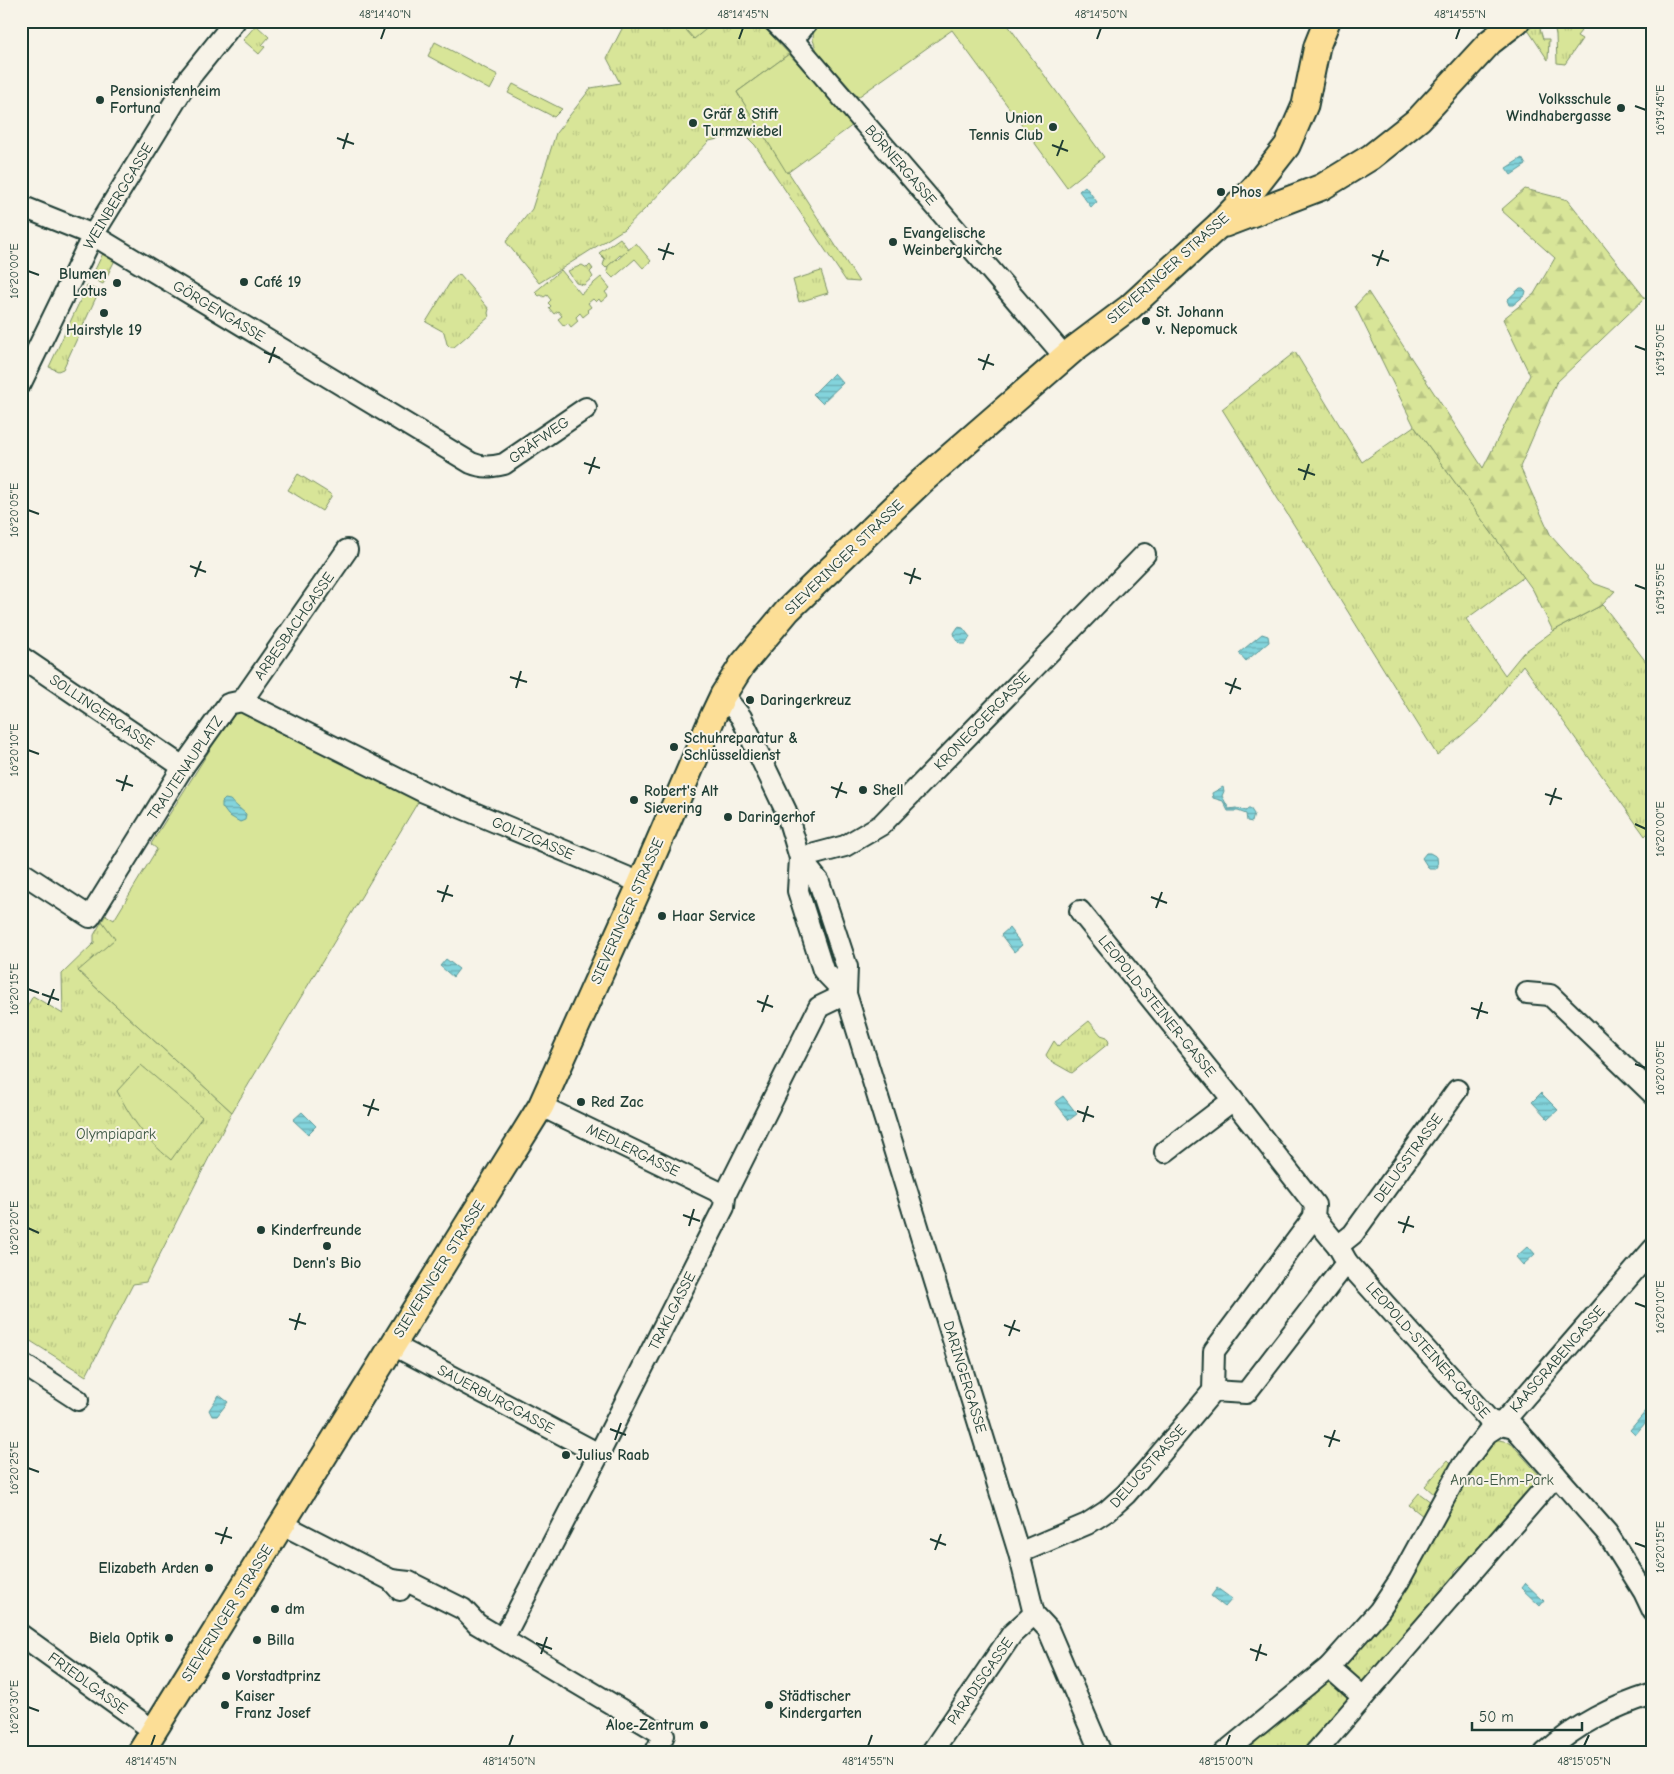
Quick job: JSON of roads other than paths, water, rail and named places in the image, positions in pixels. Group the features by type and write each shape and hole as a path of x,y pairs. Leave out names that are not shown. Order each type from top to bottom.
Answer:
{"main road":[{"name":"SIEVERINGER STRASSE","path":"140,1753 541,1106 723,695 742,665 788,610 922,481 1065,357 1130,307 1218,226 1255,187 1287,146 1305,105 1318,46 1327,21"},
{"path":"1218,226 1322,187 1371,157 1419,119 1490,42 1517,21"},
{"path":"1255,187 1270,206"}],"street":[{"name":"WEINBERGGASSE","path":"21,383 93,235 190,77 235,21"},
{"name":"BÖRNERGASSE","path":"774,21 793,40 1065,357"},
{"path":"793,40 808,21"},
{"name":"GÖRGENGASSE","path":"21,206 93,235 463,458 480,467 490,468"},
{"name":"GRÄFWEG","path":"490,468 504,464 586,408"},
{"name":"ARBESBACHGASSE","path":"242,701 347,550"},
{"name":"KRONEGGERGASSE","path":"800,858 845,846 882,825 1145,554"},
{"name":"SOLLINGERGASSE","path":"21,657 183,767"},
{"name":"DARINGERGASSE","path":"723,695 740,717 760,754 786,811 800,858 798,891 822,970 846,994 1019,1553 1034,1614 1048,1629 1101,1753"},
{"name":"TRAUTENAUPLATZ","path":"21,872 90,917 183,767 228,704 242,701"},
{"name":"GOLTZGASSE","path":"242,701 424,792 641,883"},
{"name":"LEOPOLD-STEINER-GASSE","path":"1080,911 1233,1100 1315,1205 1314,1217 1342,1254 1490,1421 1514,1427 1556,1474 1607,1533 1648,1588 1653,1611"},
{"path":"1527,993 1550,995 1653,1094"},
{"name":"TRAKLGASSE","path":"503,1639 724,1207 725,1195 819,1006 846,994"},
{"name":"DELUGSTRASSE","path":"1019,1553 1075,1530 1107,1511 1126,1494 1214,1391 1246,1392 1342,1254 1353,1234 1457,1090"},
{"path":"1165,1152 1233,1100"},
{"name":"MEDLERGASSE","path":"541,1106 725,1195"},
{"path":"1214,1391 1214,1351 1314,1217"},
{"name":"KAASGRABENGASSE","path":"1224,1753 1329,1667 1379,1611 1399,1581 1462,1466 1487,1433 1501,1424 1653,1249"},
{"name":"SAUERBURGGASSE","path":"393,1344 599,1454"},
{"path":"21,1363 78,1400"},
{"path":"1315,1753 1556,1474"},
{"path":"282,1524 391,1580 403,1593 458,1621 477,1624 503,1639 659,1744"},
{"name":"PARADISGASSE","path":"931,1753 1012,1634 1034,1614"},
{"name":"FRIEDLGASSE","path":"21,1635 154,1731"},
{"path":"1329,1667 1363,1697"},
{"path":"1545,1753 1580,1726 1620,1704 1653,1694"}],"water":[{"path":"1522,158 1526,165 1511,175 1506,168"},
{"path":"1085,186 1097,202 1091,207 1079,191"},
{"path":"1520,288 1526,291 1525,295 1513,305 1509,305 1507,300"},
{"path":"834,373 843,383 822,403 813,394"},
{"path":"958,627 963,628 970,637 966,644 960,644 956,640 954,633"},
{"path":"1262,634 1268,636 1269,642 1246,661 1239,653"},
{"path":"1223,787 1222,796 1229,809 1236,808 1246,811 1250,808 1254,814 1252,822 1247,821 1246,814 1238,811 1228,811 1223,801 1213,798 1212,793"},
{"path":"225,799 230,800 246,814 245,820 240,822 228,815 222,807 222,802"},
{"path":"1426,853 1437,857 1438,866 1436,869 1429,869 1422,858"},
{"path":"1009,928 1022,945 1014,952 1001,935"},
{"path":"446,959 459,969 453,977 440,966"},
{"path":"1541,1093 1558,1110 1548,1119 1532,1102"},
{"path":"1063,1096 1077,1114 1069,1120 1055,1102"},
{"path":"302,1112 316,1126 308,1134 293,1120"},
{"path":"1528,1246 1535,1254 1523,1265 1516,1257"},
{"path":"219,1395 228,1402 217,1416 212,1416 209,1410"},
{"path":"1646,1411 1651,1416 1635,1435 1630,1430"},
{"path":"1525,1583 1544,1601 1540,1606 1521,1588"},
{"path":"1217,1588 1232,1599 1225,1607 1211,1596"}],"place":[{"name":"Pensionistenheim Fortuna","path":"100,100"},
{"name":"Volksschule Windhabergasse","path":"1621,108"},
{"name":"Gräf & Stift Turmzwiebel","path":"693,123"},
{"name":"Union Tennis Club","path":"1053,127"},
{"name":"Phos","path":"1221,192"},
{"name":"Evangelische Weinbergkirche","path":"893,242"},
{"name":"Café 19","path":"244,282"},
{"name":"Blumen Lotus","path":"117,283"},
{"name":"Hairstyle 19","path":"104,313"},
{"name":"St. Johann v. Nepomuck","path":"1146,321"},
{"name":"Daringerkreuz","path":"750,700"},
{"name":"Schuhreparatur & Schlüsseldienst","path":"674,747"},
{"name":"Shell","path":"863,790"},
{"name":"Robert's Alt Sievering","path":"634,800"},
{"name":"Daringerhof","path":"728,817"},
{"name":"Haar Service","path":"662,916"},
{"name":"Red Zac","path":"581,1102"},
{"name":"Kinderfreunde","path":"261,1230"},
{"name":"Denn's Bio","path":"327,1246"},
{"name":"Julius Raab","path":"566,1455"},
{"name":"Elizabeth Arden","path":"209,1568"},
{"name":"dm","path":"275,1609"},
{"name":"Biela Optik","path":"169,1638"},
{"name":"Billa","path":"257,1640"},
{"name":"Vorstadtprinz","path":"226,1676"},
{"name":"Kaiser Franz Josef","path":"225,1705"},
{"name":"Städtischer Kindergarten","path":"769,1705"},
{"name":"Aloe-Zentrum","path":"704,1725"}],"park label":[{"name":"Olympiapark","path":"116,1134"},
{"name":"Anna-Ehm-Park","path":"1502,1480"}]}
